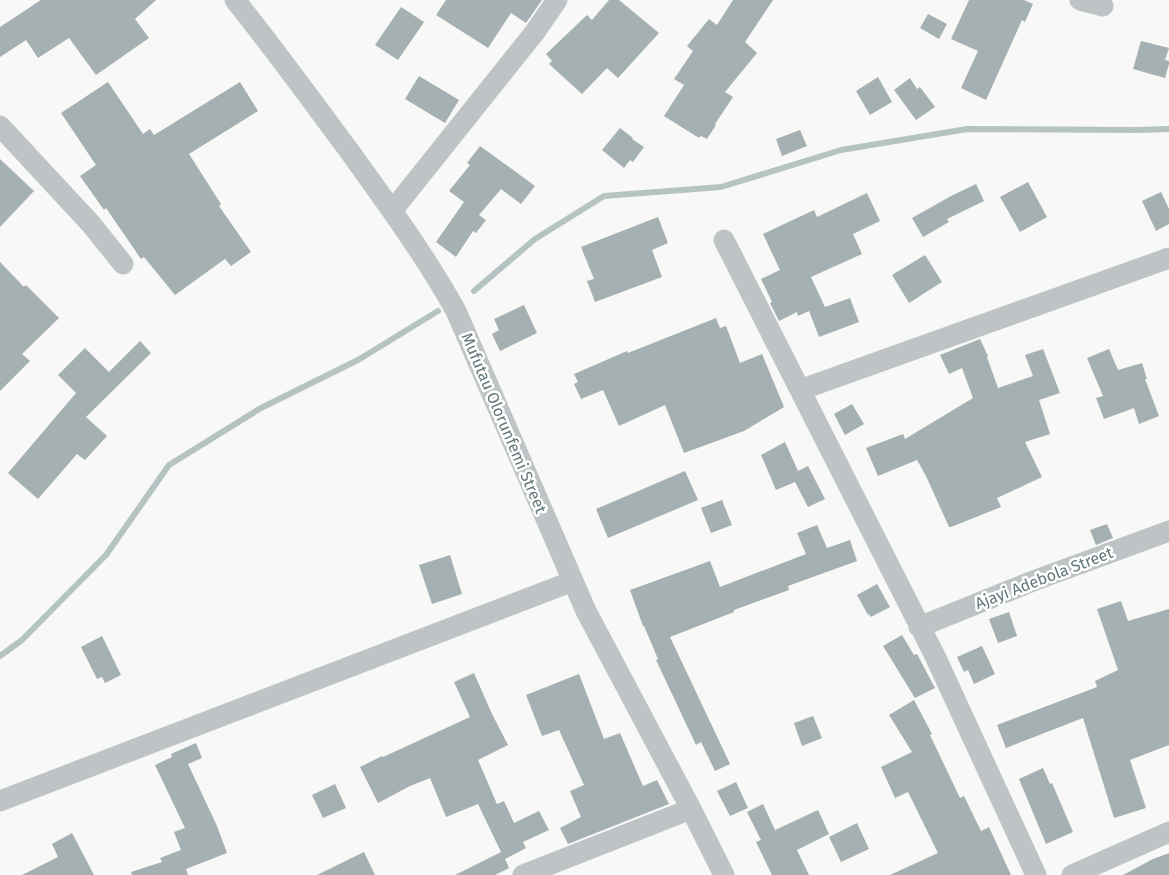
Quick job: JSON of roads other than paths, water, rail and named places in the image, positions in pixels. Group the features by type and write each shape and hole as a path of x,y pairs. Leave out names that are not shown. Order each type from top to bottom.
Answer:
{"street":[{"name":"Mufutau Olorunfemi Street","path":"236,0 279,55 392,211 443,287 456,311 586,611 724,875"},
{"path":"392,211 535,32 557,0"},
{"path":"1080,0 1103,6"},
{"path":"0,126 91,224 123,264"},
{"path":"724,240 935,656 1036,875"},
{"path":"800,390 1169,258"},
{"name":"Ajayi Adebola Street","path":"919,627 1169,531"},
{"path":"0,801 573,582"},
{"path":"523,875 691,809"},
{"path":"1072,875 1169,832"}],"waterway":[{"path":"474,291 535,239 604,196 721,187 841,150 967,129 1169,129"},
{"path":"0,656 22,640 106,555 169,465 261,408 358,360 438,311"}]}
